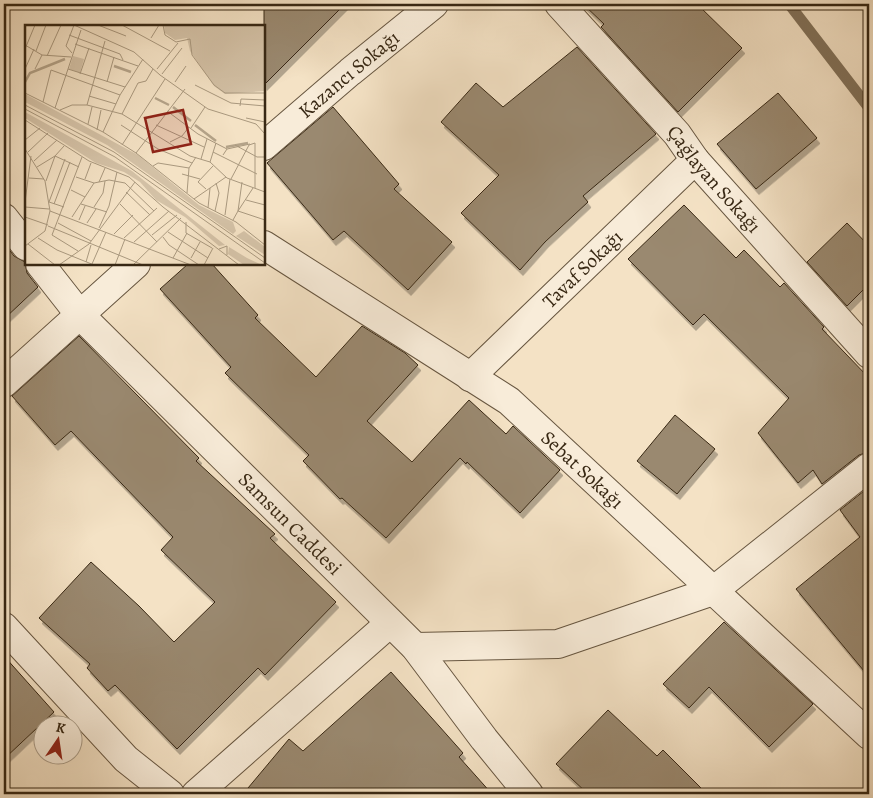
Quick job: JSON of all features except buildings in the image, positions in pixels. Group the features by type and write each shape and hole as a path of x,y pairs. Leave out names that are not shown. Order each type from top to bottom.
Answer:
{"street":[{"name":"Kazancı Sokağı","path":"265,145 350,72 434,4"},
{"name":"Çağlayan Sokağı","path":"559,4 677,134 695,160 869,354"},
{"name":"Tavaf Sokağı","path":"470,378 695,160"},
{"path":"4,218 25,245"},
{"name":"Sebat Sokağı","path":"265,246 470,378 509,401 869,735"},
{"name":"Samsun Caddesi","path":"41,265 80,315 415,647 484,739 529,794"},
{"path":"4,383 135,265"},
{"path":"415,647 558,644 713,592 869,467"},
{"path":"196,794 390,623"},
{"path":"4,627 126,759 170,794"}],"waterway":[{"path":"789,4 869,108"}]}
